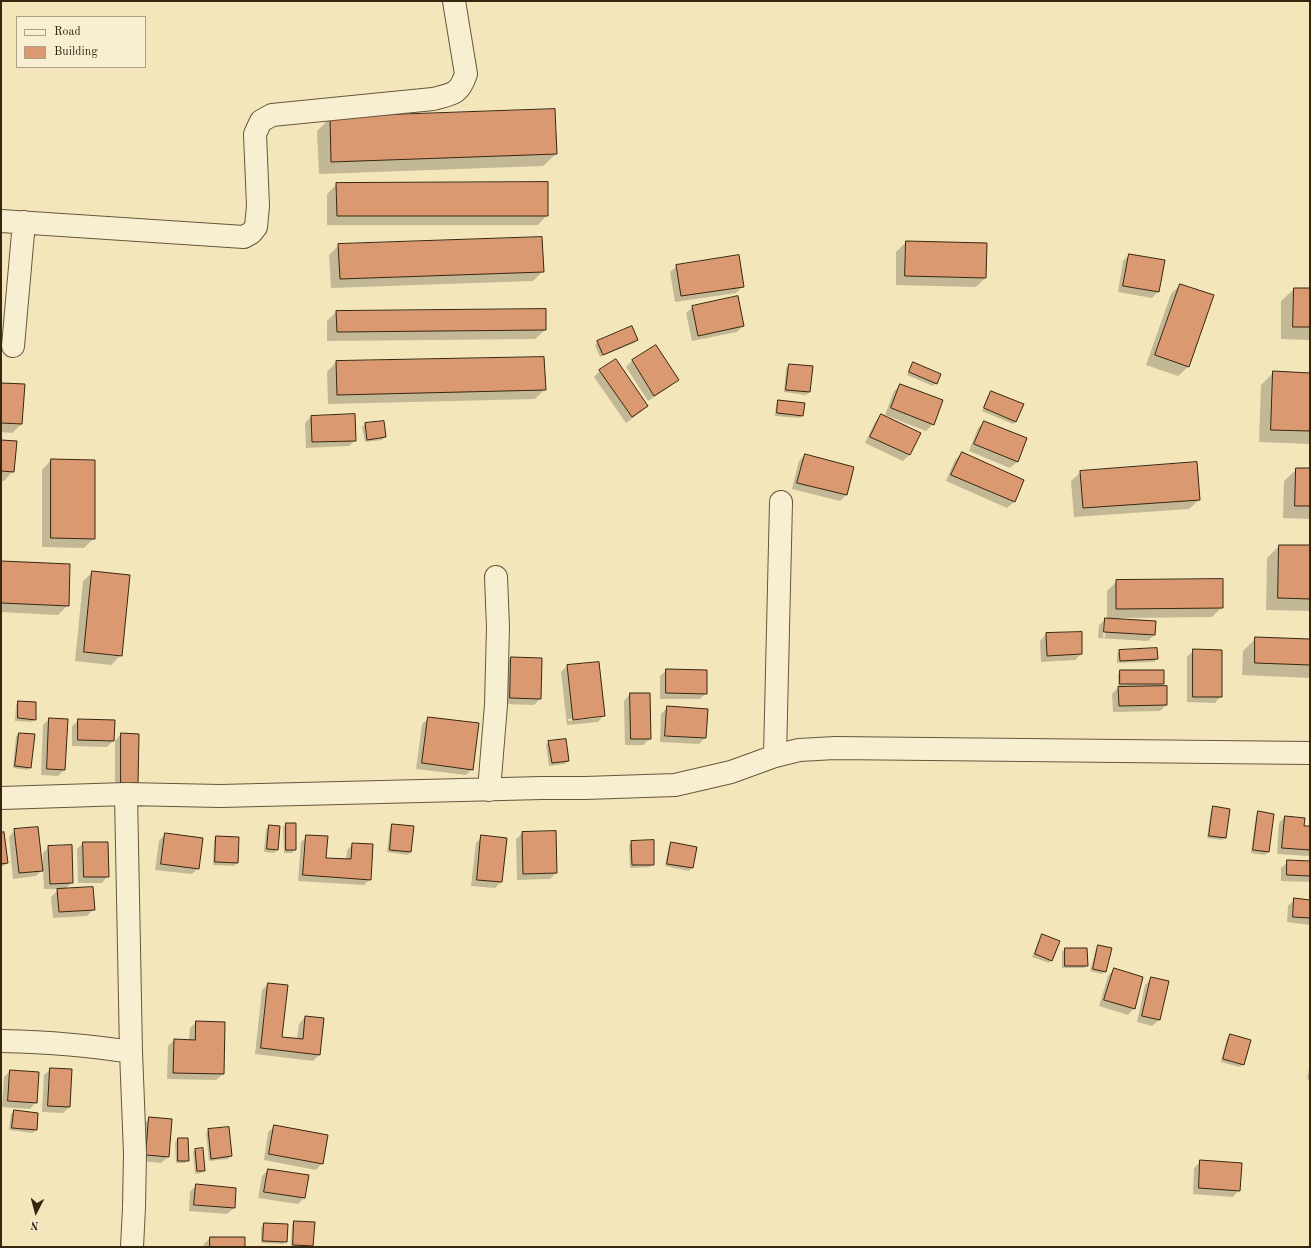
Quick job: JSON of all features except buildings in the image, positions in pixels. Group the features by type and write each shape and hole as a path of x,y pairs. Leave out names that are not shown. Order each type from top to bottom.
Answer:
{"street":[{"path":"1,220 244,237 251,233 256,227 258,206 255,134 261,121 272,115 433,99 453,94 462,85 466,74 454,1"},
{"path":"13,346 24,222"},
{"path":"775,756 781,502"},
{"path":"490,790 496,705 498,627 496,577"},
{"path":"1,798 126,794 220,796 675,785 732,772 775,756 799,750 836,748 1310,753"},
{"path":"126,794 131,1052 135,1153 132,1247"},
{"path":"1,1042 76,1045 131,1052"}]}
